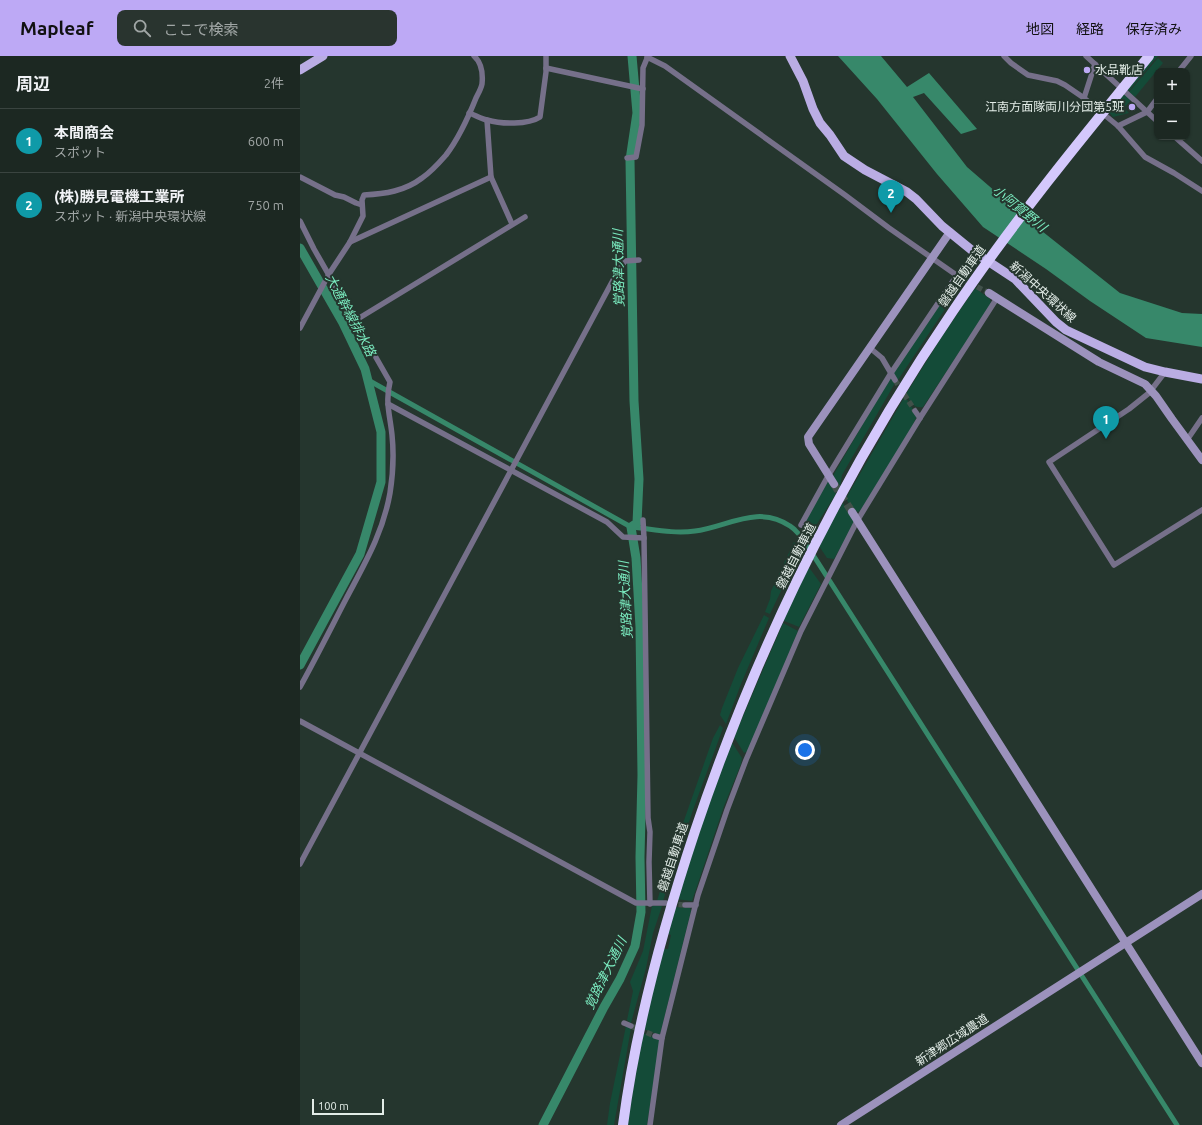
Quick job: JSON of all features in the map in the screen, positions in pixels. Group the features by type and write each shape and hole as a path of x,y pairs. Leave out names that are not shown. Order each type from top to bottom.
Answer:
{"highway":[{"name":"磐越自動車道","path":"623,1125 646,996 670,908 689,848 729,737 749,687 806,563 867,450 909,378 949,317 984,267 1066,158 1149,56"}],"main road":[{"path":"300,70 323,56"},
{"name":"新潟中央環状線","path":"790,56 803,81 813,109 820,123 844,156 865,170 916,199 942,226 974,252 1015,280 1056,322 1066,330 1145,367 1202,379"}],"street":[{"path":"300,328 328,276 350,242 363,216 362,200 364,195 382,194 399,190 421,179 447,154 465,124 482,85 481,66 478,59 474,56"},
{"path":"469,113 487,120 516,123 534,121 540,117 546,56"},
{"path":"1004,56 1028,75 1057,81 1065,85 1084,98 1118,126 1145,157 1202,191"},
{"path":"1086,56 1154,118"},
{"path":"1181,68 1191,56"},
{"path":"627,158 636,157 642,125 643,68 648,57 665,66 889,228 960,277 890,373 828,476 801,525"},
{"path":"1084,98 1095,64"},
{"path":"546,68 642,88"},
{"path":"1118,126 1147,112 1154,103"},
{"path":"487,120 491,177 512,224"},
{"path":"1178,140 1202,162"},
{"path":"300,177 335,195 344,197 362,205"},
{"path":"350,242 491,177"},
{"path":"356,320 525,217"},
{"path":"300,221 328,276 356,320 388,376 390,382 387,397 393,441 393,466 390,492 384,517 374,546 300,687"},
{"path":"834,484 809,444 808,437 950,232"},
{"path":"300,864 619,269 625,261 637,260"},
{"path":"989,293 1099,362 1145,384 1151,389 1202,460"},
{"path":"650,1125 662,1038 696,904 726,810 746,760 801,631 857,521 920,418 997,298"},
{"path":"870,348 882,358 895,380"},
{"path":"1165,372 1151,389 1129,409 1049,462 1114,566 1202,510"},
{"path":"388,404 513,469 608,522 623,536 643,536"},
{"path":"915,411 920,418"},
{"path":"1187,440 1202,418"},
{"path":"852,512 1202,1063"},
{"path":"643,520 648,811 650,832 649,903"},
{"path":"300,721 638,903 666,903"},
{"path":"1125,942 1202,894"},
{"path":"685,905 696,904"},
{"name":"新津郷広域農道","path":"840,1125 1076,975 1125,942"},
{"path":"624,1023 631,1026"},
{"path":"655,1036 662,1038"}],"shaded area":[{"path":"838,56 881,56 907,87 929,73 977,129 961,134 924,93 913,97 967,167 1033,224 1120,293 1182,313 1202,314 1202,347 1146,338 983,227 937,174 877,99"},
{"path":"1153,56 1158,56 1128,92 1126,90"},
{"path":"1158,58 1163,63 1159,68 1154,68 1154,74 1135,97 1129,92"},
{"path":"1124,93 1131,100 1124,108 1129,113 1113,117 1108,111"},
{"path":"958,278 963,282 898,380 892,372"},
{"path":"975,288 990,299 991,304 923,407 914,406 906,394 941,338"},
{"path":"891,375 895,383 842,475 840,487 833,477 834,474"},
{"path":"905,396 917,416 909,433 861,510 858,512 852,508 846,498"},
{"path":"828,481 836,494 811,533 802,525"},
{"path":"843,503 855,522 834,559 827,558 819,546 822,537"},
{"path":"794,542 800,551 770,614 765,612 770,599 771,591"},
{"path":"808,566 821,584 799,627 782,620"},
{"path":"764,615 769,618 726,724 720,715 722,708 738,668"},
{"path":"783,623 798,631 748,751 744,753 734,737"},
{"path":"720,725 723,728 693,810 663,901 657,901 671,855 713,738"},
{"path":"731,741 742,758 741,764 724,806 692,901 675,899"},
{"path":"652,906 662,906 653,933 646,968 631,1023 627,1020 633,991 630,982 643,951"},
{"path":"674,907 690,908 691,911 660,1035 643,1029 661,949 668,949 671,935 666,933"},
{"path":"626,1026 631,1028 614,1125 607,1125 610,1103"},
{"path":"643,1033 660,1040 647,1125 627,1125"}],"waterway":[{"name":"覚路津大通川","path":"543,1125 620,979 635,946 641,912 640,857 642,775 640,627 636,558 631,527 637,523 639,479 634,401 630,160 637,113 632,56"},
{"name":"大通幹線排水路","path":"300,248 343,323 365,369 381,432 381,482 360,554 300,665"},
{"path":"368,380 631,527 671,532 687,532 707,529 742,519 766,517 778,520 793,528 801,536 1177,1125"}],"tunnel":[{"path":"962,279 989,293"},
{"path":"895,380 915,411"},
{"path":"834,484 852,512"},
{"path":"670,904 685,905"},
{"path":"631,1026 655,1036"}],"place":[{"name":"水品靴店","path":"1087,70"},
{"name":"江南方面隊両川分団第5班","path":"1132,107"},
{"name":"(株)勝見電機工業所","path":"891,213"},
{"name":"本間商会","path":"1106,439"}],"water label":[{"name":"小阿賀野川","path":"1020,208"}]}
